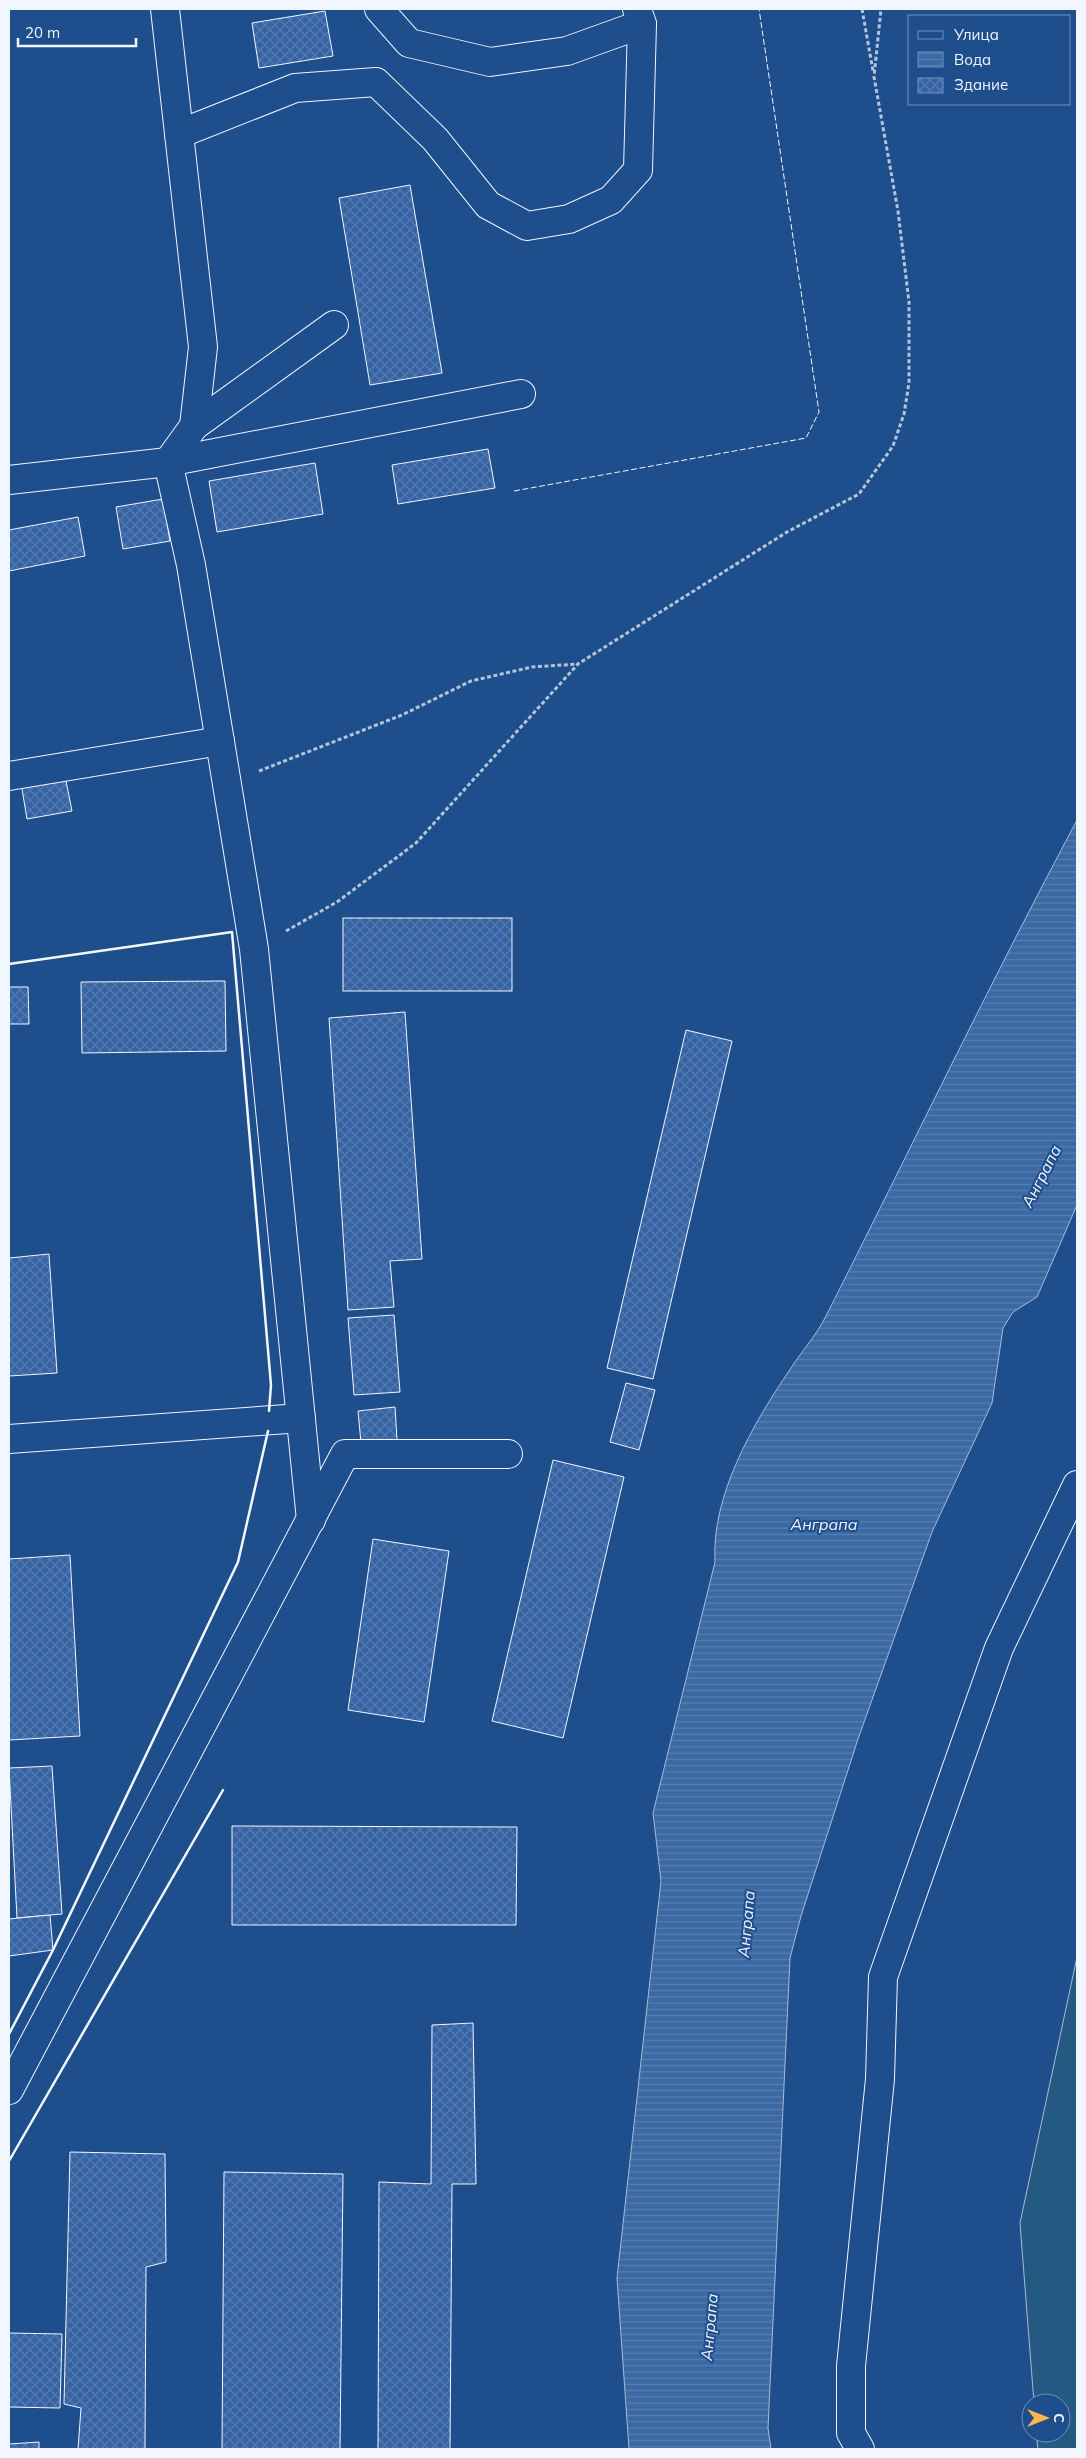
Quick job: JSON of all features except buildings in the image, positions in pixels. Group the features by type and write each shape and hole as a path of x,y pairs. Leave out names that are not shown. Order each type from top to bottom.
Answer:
{"street":[{"path":"165,9 203,347 194,426"},
{"path":"179,134 295,88 376,82 435,139 488,205 527,226 568,219 611,200 638,170 639,16 566,51 490,62 409,43 380,9"},
{"path":"311,1520 254,949 191,565 168,462 194,426 334,325"},
{"path":"9,480 168,462 521,394"},
{"path":"9,776 220,741"},
{"path":"9,1439 301,1418"},
{"path":"9,2090 311,1520 344,1454 508,1454"},
{"path":"860,2449 851,2433 851,2366 880,2080 883,1977 1000,1648 1077,1485"}],"path":[{"path":"254,949 337,902 416,843 578,664 787,532 859,494 893,446 904,414 909,384 909,302 898,211 862,9"},
{"path":"874,77 881,9"},
{"path":"228,783 402,715 471,681 532,667 578,664"}],"shaded area":[{"path":"1077,1957 1077,2449 1038,2449 1037,2443 1071,2443 1071,2393 1033,2393 1020,2223"}],"water":[{"name":"Анграпа","path":"1077,820 1077,1205 1037,1297 1013,1312 1003,1328 992,1403 932,1532 858,1739 801,1916 790,1958 768,2428 771,2449 629,2449 617,2278 661,1881 653,1813 715,1562 720,1512 727,1487 749,1437 775,1392 826,1316 981,1005"}],"fence":[{"path":"514,491 806,438 819,412 759,9"}],"wall":[{"path":"9,964 232,932 271,1385 269,1411"},
{"path":"9,2034 53,1950 238,1562 268,1431"},
{"path":"9,2161 223,1790"}]}
